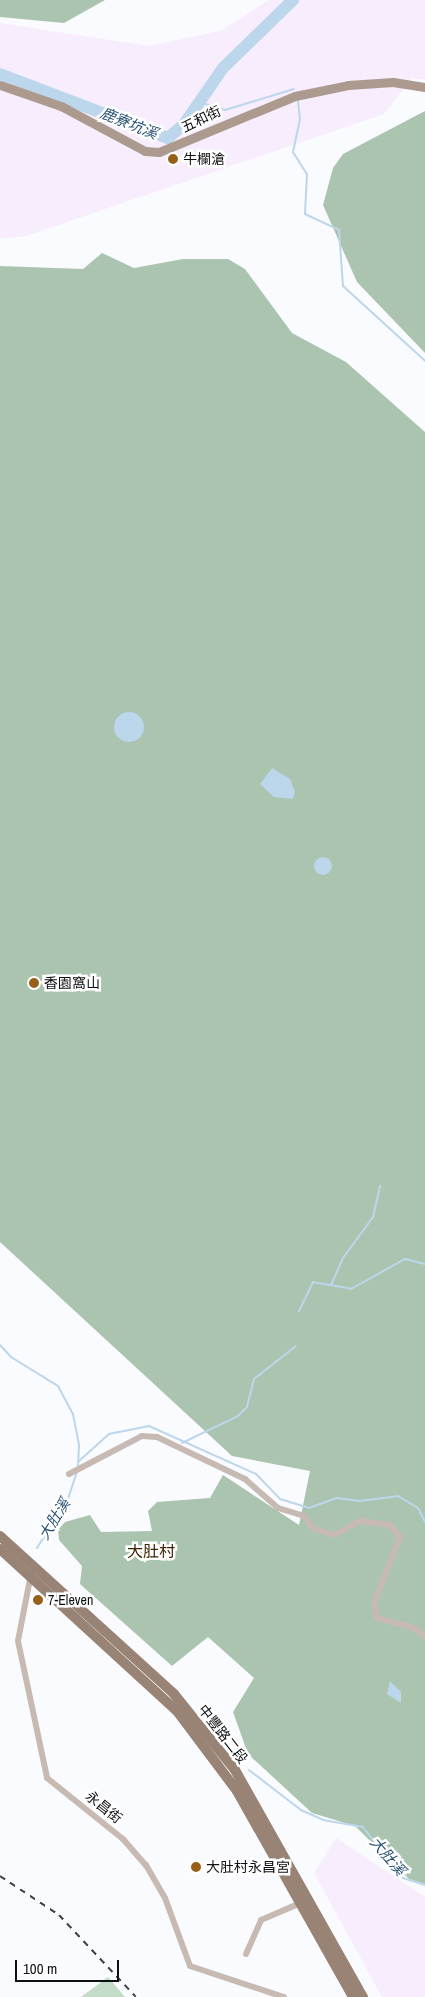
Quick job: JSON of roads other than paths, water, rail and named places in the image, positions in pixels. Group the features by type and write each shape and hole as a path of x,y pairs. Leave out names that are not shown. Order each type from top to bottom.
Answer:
{"main road":[{"name":"中豐路二段","path":"0,1536 32,1571 158,1691 204,1739 363,1997"},
{"name":"中豐路二段","path":"0,1549 32,1571"},
{"name":"中豐路二段","path":"304,1901 353,1997"}],"street":[{"name":"五和街","path":"0,84 61,106 145,151 159,152 295,96 357,84 393,82 425,87"},
{"path":"71,1473 142,1436 157,1437 245,1479 278,1508 304,1516 312,1528 335,1535 360,1521 390,1525 400,1537 374,1600 376,1618 412,1627 425,1636"},
{"name":"永昌街","path":"32,1571 18,1641 47,1778 123,1839 146,1865 165,1898 190,1966 284,1997"},
{"path":"246,1954 261,1920 304,1901"}],"water":[{"path":"129,712 135,713 143,721 143,733 135,741 129,742 123,741 115,733 114,727 115,721 123,713"},
{"path":"272,768 290,779 295,792 293,799 274,797 260,784"},
{"path":"323,857 331,862 332,866 327,874 323,875 315,870 314,866 319,858"},
{"path":"390,1681 401,1692 401,1703 387,1694"}],"waterway":[{"name":"鹿寮坑溪","path":"0,74 168,138 185,123 223,68 293,0"},
{"path":"199,102 225,110 294,89"},
{"path":"298,101 300,119 293,152 307,174 305,214 339,230 343,286 425,361"},
{"path":"331,1285 343,1258 373,1217 380,1186"},
{"path":"299,1311 313,1282 351,1289 405,1259 425,1264"},
{"name":"大肚溪","path":"0,1345 11,1357 58,1386 73,1414 79,1446 78,1467"},
{"path":"182,1443 238,1416 247,1407 254,1379 296,1346"},
{"path":"79,1461 109,1434 149,1426 256,1474 280,1499 309,1508 337,1498 359,1501 398,1496 418,1508 425,1522"},
{"name":"大肚溪","path":"37,1548 68,1499 77,1472"},
{"name":"大肚溪","path":"249,1770 301,1810 323,1820 363,1827 403,1878 425,1885"}],"railway":[{"path":"0,1876 59,1915 136,1997"}],"place":[{"name":"牛欄滄","path":"173,159"},
{"name":"香園窩山","path":"34,983"},
{"name":"7-Eleven","path":"38,1600"},
{"name":"大肚村永昌宮","path":"196,1867"}],"district":[{"name":"大肚村","path":"151,1551"}]}
